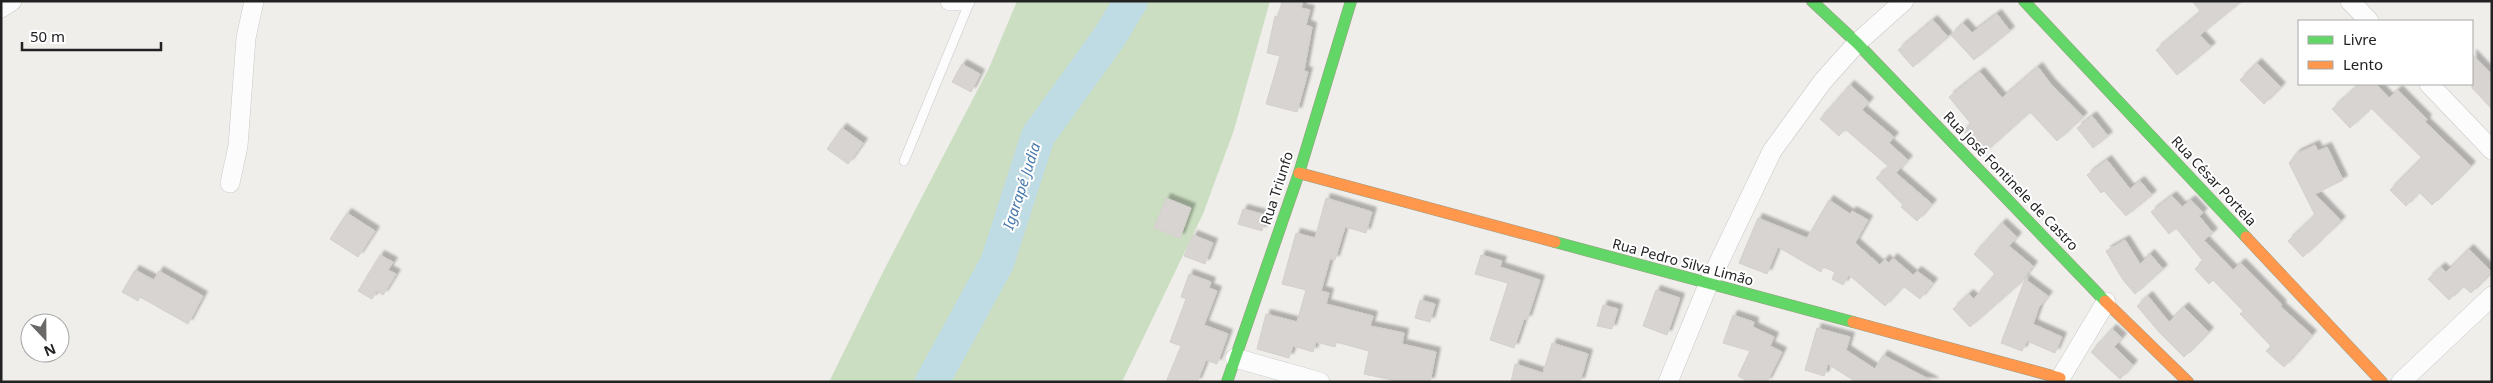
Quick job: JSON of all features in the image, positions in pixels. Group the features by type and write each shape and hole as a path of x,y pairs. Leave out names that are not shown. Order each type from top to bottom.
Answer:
{"street":[{"path":"1,8 12,1"},
{"path":"230,182 238,146 246,38 254,1"},
{"path":"950,1 964,1"},
{"name":"Rua Triunfo","path":"1227,382 1299,173 1351,1"},
{"name":"Rua José Fontinele de Castro","path":"1812,1 1857,43 2106,302 2188,382"},
{"path":"1668,382 1708,285 1772,151 1801,108 1857,43 1904,1"},
{"name":"Rua César Portela","path":"2024,1 2382,382"},
{"path":"2350,1 2368,20"},
{"path":"2430,85 2492,150"},
{"name":"Rua Pedro Silva Limão","path":"1299,173 2059,380"},
{"path":"2401,382 2492,296"},
{"path":"2059,380 2106,302"},
{"path":"1235,358 1320,382"}],"lane":[{"path":"904,161 970,1"}],"green space":[{"path":"1017,1 1270,1 1234,130 1203,214 1122,382 829,382 885,268 989,68"}],"building":[{"path":"1282,1 1303,1 1301,8 1310,10 1306,25 1312,27 1304,71 1308,72 1297,112 1266,104 1280,56 1267,53 1275,16 1278,17"},
{"path":"2192,1 2242,1 2200,35 2211,47 2177,75 2156,50 2201,12"},
{"path":"1997,14 2010,31 1974,60 1951,35 1963,23 1972,33"},
{"path":"1933,20 1948,37 1913,67 1898,50"},
{"path":"2473,55 2492,75 2492,109 2472,88"},
{"path":"2257,63 2281,87 2264,104 2240,80"},
{"path":"962,64 980,74 971,92 952,82"},
{"path":"2038,67 2050,83 2083,117 2057,141 2030,112 1984,153 1963,131 1971,124 1949,97 1980,72 2002,98"},
{"path":"1850,85 1869,102 1862,110 1894,137 1889,143 1908,160 1896,173 1932,204 1917,221 1901,207 1903,205 1876,178 1889,167 1845,129 1839,136 1820,119"},
{"path":"2359,85 2377,85 2389,98 2398,90 2427,119 2425,122 2471,166 2432,205 2419,192 2406,206 2390,190 2422,158 2371,108 2350,128 2332,109"},
{"path":"2092,116 2108,136 2093,148 2077,128"},
{"path":"842,128 863,143 848,164 827,149"},
{"path":"2315,145 2318,151 2327,147 2343,180 2315,194 2341,221 2303,257 2288,241 2315,215 2289,163 2296,154"},
{"path":"2107,160 2130,189 2140,181 2152,195 2126,216 2104,191 2101,193 2087,175"},
{"path":"2172,196 2182,207 2191,200 2203,213 2199,216 2213,233 2204,240 2233,270 2241,263 2282,305 2280,306 2312,335 2284,367 2266,351 2271,346 2240,314 2243,311 2213,280 2209,284 2195,269 2203,261 2176,228 2169,234 2151,212"},
{"path":"1166,198 1191,208 1180,238 1154,228"},
{"path":"1326,198 1372,212 1366,233 1345,227 1335,260 1330,259 1321,291 1329,293 1326,304 1373,316 1370,326 1404,333 1402,344 1436,352 1430,382 1401,382 1364,374 1369,351 1336,342 1335,347 1316,342 1313,352 1293,346 1289,358 1257,349 1266,314 1297,322 1306,290 1282,284 1296,233 1315,238"},
{"path":"1829,200 1850,214 1852,211 1868,220 1855,243 1880,265 1885,259 1889,263 1893,258 1913,275 1917,271 1933,283 1920,299 1903,286 1885,306 1849,275 1843,285 1832,279 1835,272 1823,267 1821,272 1778,247 1767,274 1739,263 1758,218 1807,238"},
{"path":"1243,209 1266,215 1262,231 1238,224"},
{"path":"347,213 375,231 358,257 330,239"},
{"path":"2002,223 2017,237 2009,246 2033,266 2020,283 1970,327 1953,309 1969,294 1974,299 1995,274 1974,254"},
{"path":"1193,235 1213,243 1205,264 1184,256"},
{"path":"2125,240 2140,264 2150,254 2163,269 2135,294 2123,280 2106,251"},
{"path":"2469,249 2492,272 2471,293 2463,286 2449,300 2428,279 2441,267 2446,272"},
{"path":"380,255 393,262 388,270 396,274 383,295 377,291 372,299 358,291"},
{"path":"1481,255 1502,261 1500,267 1540,280 1527,320 1524,319 1514,348 1490,340 1508,283 1475,274"},
{"path":"135,270 154,280 159,271 203,296 188,324 140,297 138,301 122,292"},
{"path":"1189,274 1211,282 1209,288 1217,291 1204,325 1228,334 1217,364 1206,360 1197,382 1166,382 1181,346 1170,342 1186,299 1181,297"},
{"path":"2025,279 2048,296 2039,307 2033,324 2062,337 2055,353 2027,341 2022,351 2001,343"},
{"path":"1656,290 1680,298 1667,335 1643,326"},
{"path":"2148,296 2169,322 2184,307 2209,332 2184,357 2137,306"},
{"path":"1420,300 1435,304 1430,322 1415,318"},
{"path":"1603,305 1618,309 1612,329 1597,326"},
{"path":"1733,315 1754,322 1753,327 1774,337 1770,346 1782,352 1767,382 1749,382 1738,376 1750,351 1723,343"},
{"path":"1817,328 1850,337 1846,350 1875,369 1883,355 1934,382 1856,382 1828,364 1824,376 1805,370"},
{"path":"2112,329 2122,338 2114,347 2133,365 2120,379 2091,352"},
{"path":"1552,343 1588,354 1580,382 1511,382 1515,364 1543,373"}],"waterway":[{"name":"Igarapé Judia","path":"932,382 997,263 1038,136 1110,36 1131,1"}],"traffic: fast":[{"path":"1227,382 1299,173 1351,1"},
{"path":"1812,1 1857,43 2105,301"},
{"path":"2024,1 2246,237"},
{"path":"1555,242 1853,322"}],"traffic: slow":[{"path":"1299,173 1555,242"},
{"path":"2246,237 2382,382"},
{"path":"2105,301 2188,382"},
{"path":"1853,322 2060,378"}]}
